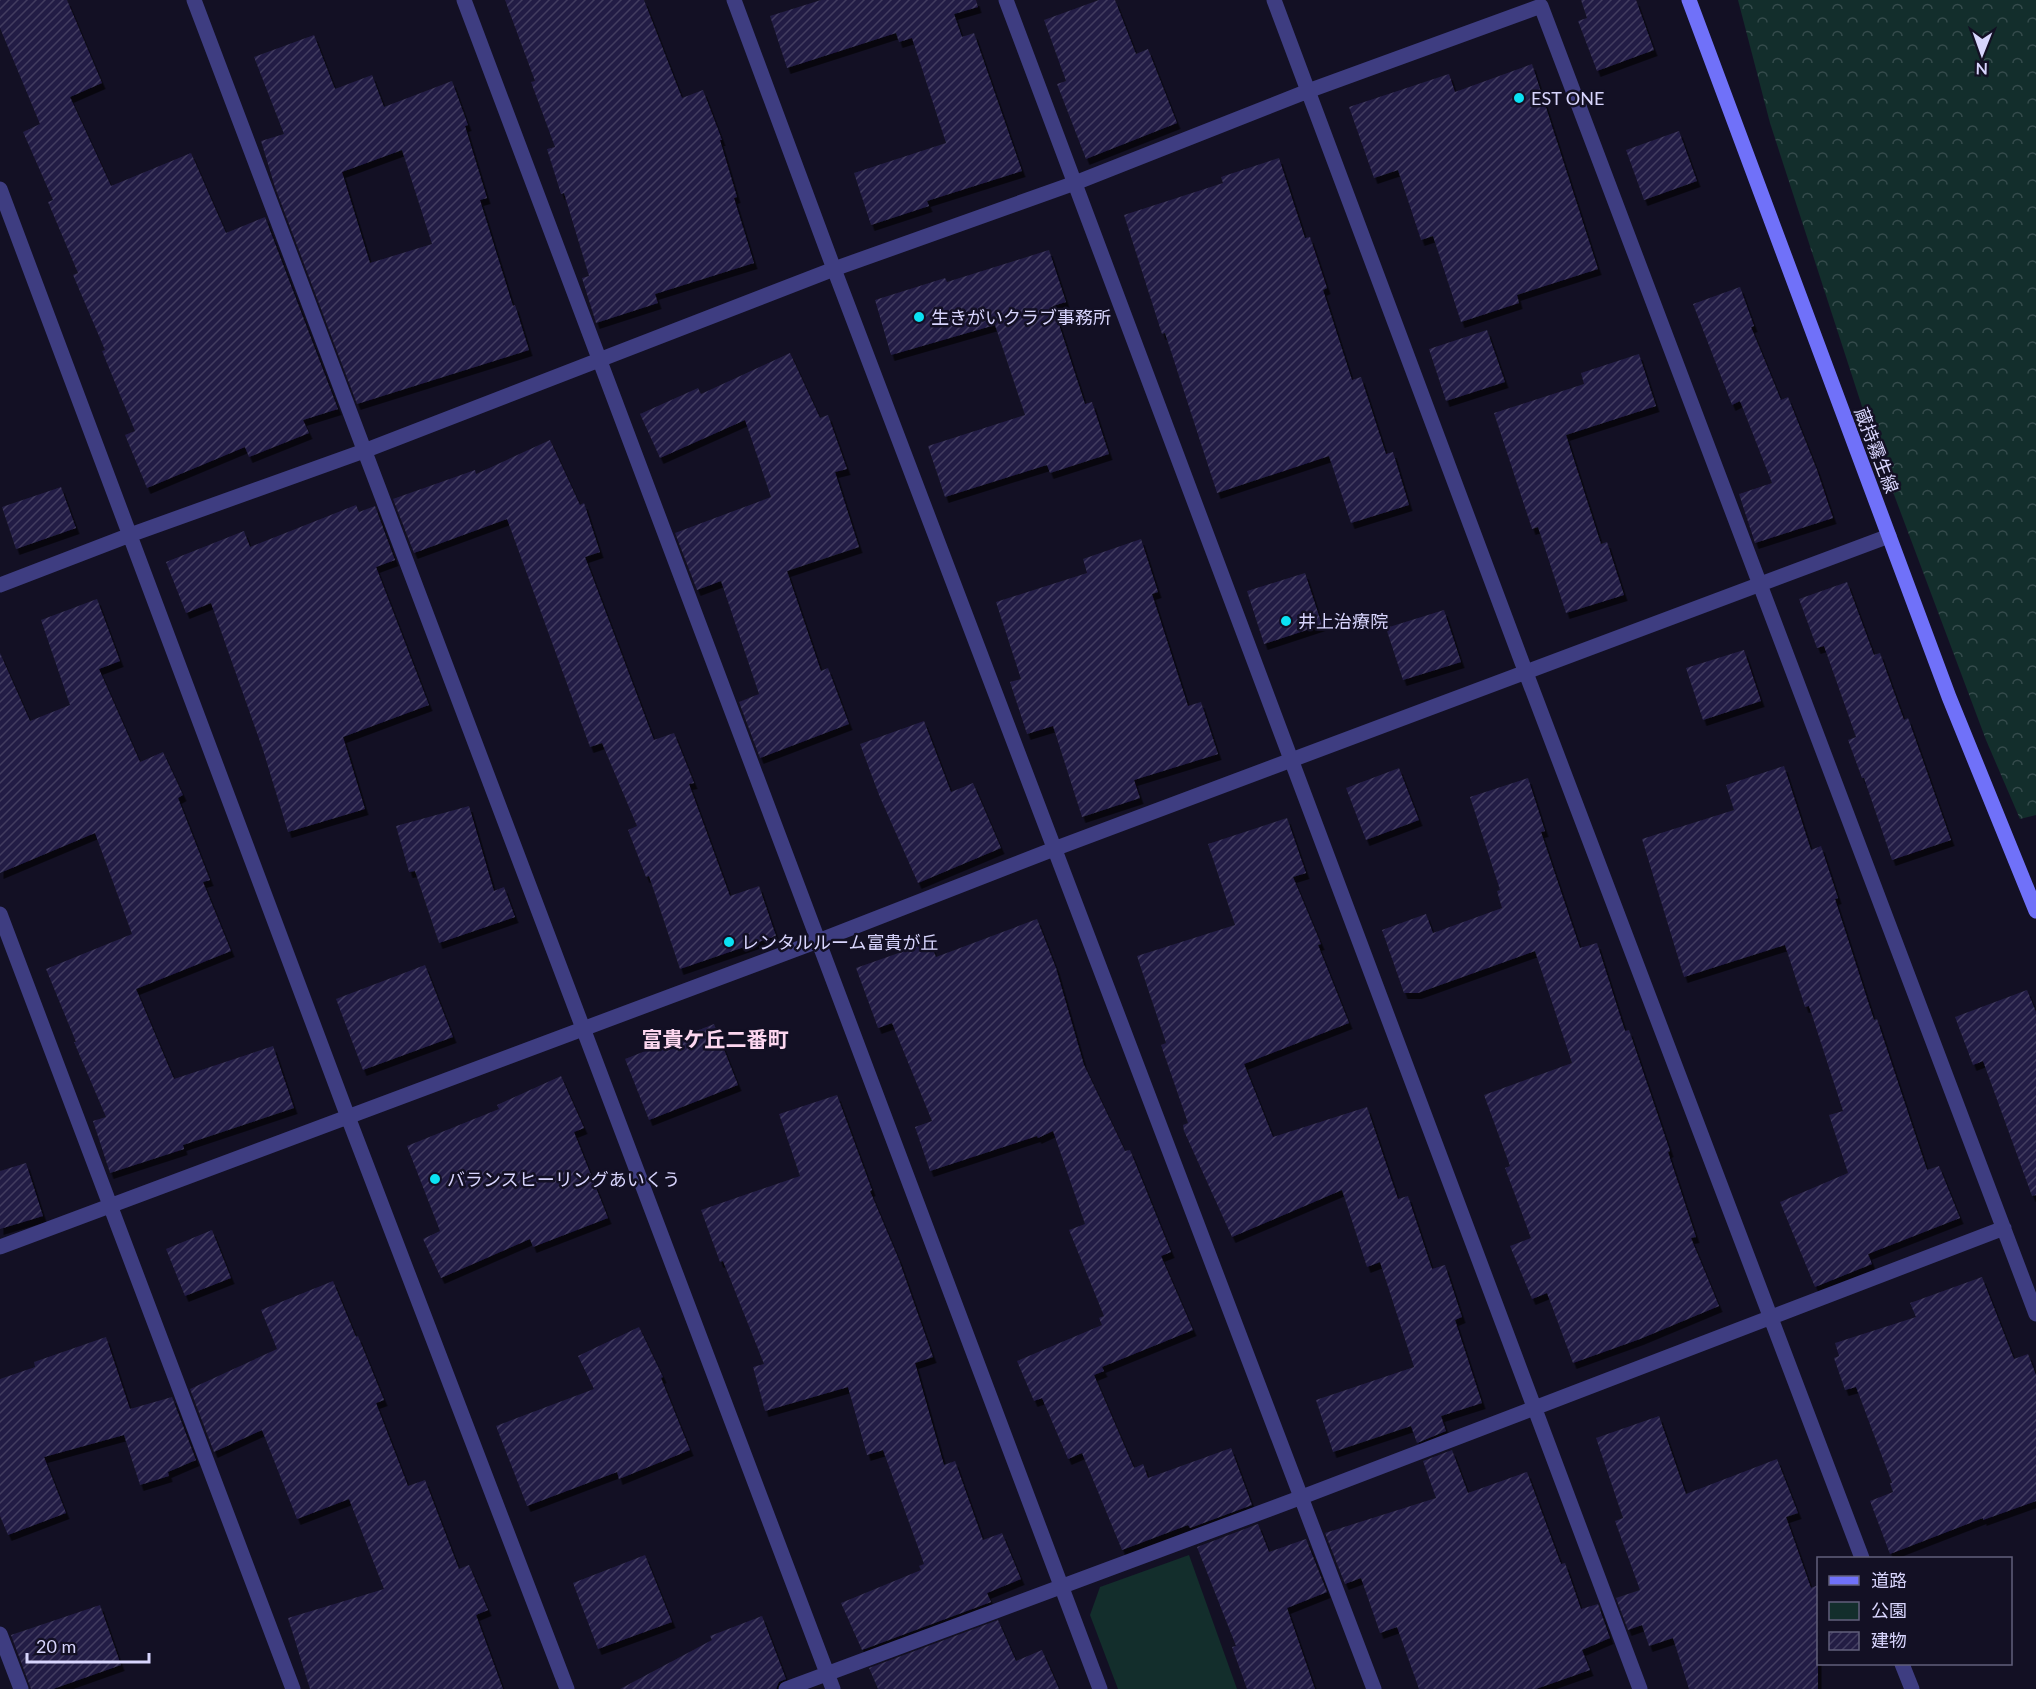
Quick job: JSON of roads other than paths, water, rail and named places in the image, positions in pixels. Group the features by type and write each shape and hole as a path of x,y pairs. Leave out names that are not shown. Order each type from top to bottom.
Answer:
{"main road":[{"name":"蔵持霧生線","path":"1689,0 1949,697 2036,911"}],"street":[{"path":"194,0 833,1689"},
{"path":"464,0 1100,1689"},
{"path":"734,0 834,269 1374,1689"},
{"path":"1006,0 1641,1689"},
{"path":"1274,0 1526,673 1862,1557"},
{"path":"0,585 130,535 364,451 834,269 1075,183 1308,91 1541,6 2036,1314"},
{"path":"0,189 348,1117 567,1689"},
{"path":"0,1247 1889,536"},
{"path":"0,914 293,1689"},
{"path":"786,1689 1302,1497 2004,1228"},
{"path":"0,1634 21,1689"},
{"path":"1902,1665 1912,1689"}],"place":[{"name":"EST ONE","path":"1519,98"},
{"name":"生きがいクラブ事務所","path":"919,317"},
{"name":"井上治療院","path":"1286,621"},
{"name":"レンタルルーム富貴が丘","path":"729,942"},
{"name":"バランスヒーリングあいくう","path":"435,1179"}],"district":[{"name":"富貴ケ丘二番町","path":"715,1038"}]}
